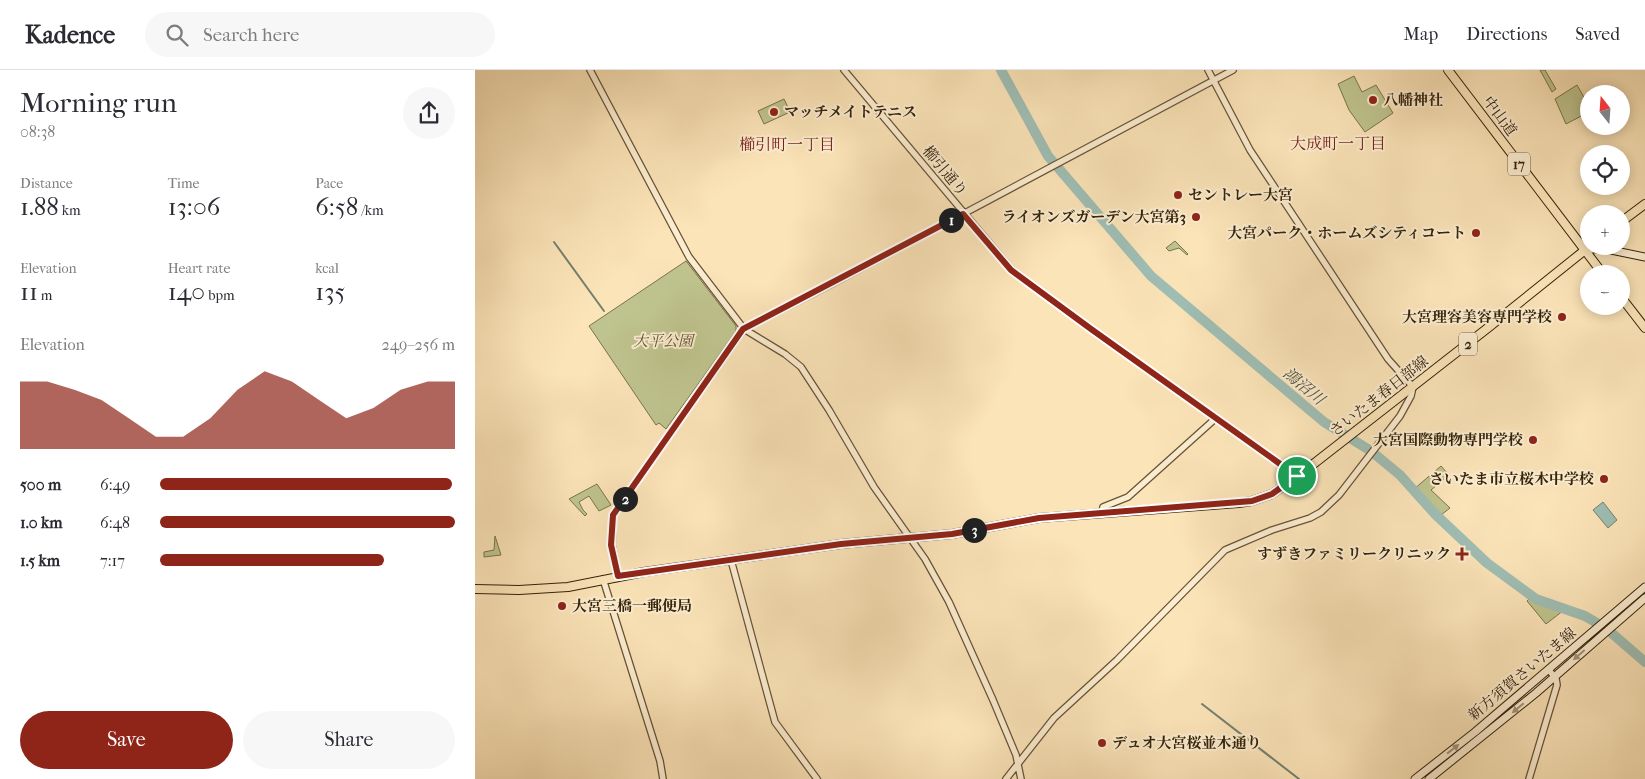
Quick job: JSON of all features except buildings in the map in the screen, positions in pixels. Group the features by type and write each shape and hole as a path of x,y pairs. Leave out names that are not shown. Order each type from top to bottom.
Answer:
{"main road":[{"name":"中山道","path":"1447,70 1580,238"},
{"path":"1630,215 1645,204"},
{"name":"さいたま春日部線","path":"475,589 568,587 618,576 841,544 952,534 1039,518 1252,501 1272,494 1297,476 1580,254"},
{"path":"1630,255 1645,258"},
{"path":"1630,309 1645,328"},
{"name":"新方須賀さいたま線","path":"1415,779 1475,732 1645,587"},
{"name":"新方須賀さいたま線","path":"1429,779 1555,676 1645,598"}],"street":[{"path":"589,70 689,257 743,329 785,354 801,367 829,410 874,487 925,559 949,602 1011,741 1021,779"},
{"name":"櫛引通り","path":"844,70 1011,270 1297,476"},
{"path":"1006,779 1054,718 1117,660 1225,550 1271,530 1311,518 1321,512 1339,495 1403,411 1411,396 1413,387 1388,359 1250,150 1208,70"},
{"path":"618,576 611,545 613,515 743,329 1233,70"},
{"path":"1102,513 1103,507 1127,497 1216,418"},
{"path":"731,560 775,722 817,779"},
{"path":"603,579 660,761 663,779"},
{"path":"1529,779 1557,685 1555,676 1549,670"}],"green space":[{"path":"1540,70 1545,70 1556,89 1552,92"},
{"path":"1354,76 1362,92 1376,85 1393,113 1365,132 1349,110 1338,84"},
{"path":"1577,85 1580,90 1580,117 1566,124 1555,99"},
{"name":"マッチメイトテニス","path":"784,99 790,112 764,124 758,111"},
{"path":"1175,241 1187,255 1179,248 1169,251 1166,248"},
{"name":"大平公園","path":"686,261 736,326 736,331 666,429 659,423 656,425 589,326"},
{"path":"1441,466 1449,475 1431,490 1450,508 1441,515 1414,489"},
{"path":"597,484 611,505 599,511 589,496 579,502 587,514 585,516 569,499"},
{"path":"495,536 501,555 484,557 484,552 494,550"},
{"path":"1531,597 1535,601 1564,610 1546,624 1527,601"}],"water":[{"path":"1603,502 1617,520 1608,528 1593,510"}],"waterway":[{"name":"鴻沼川","path":"1001,70 1048,156 1151,276 1324,422 1371,451 1400,475 1435,514 1487,563 1536,599 1585,616 1607,629 1645,662"},
{"path":"554,242 604,311"},
{"path":"1202,704 1299,779"}],"place":[{"name":"八幡神社","path":"1373,100"},
{"name":"マッチメイトテニス","path":"774,112"},
{"name":"セントレー大宮","path":"1178,195"},
{"name":"ライオンズガーデン大宮第3","path":"1196,217"},
{"name":"大宮パーク・ホームズシティコート","path":"1476,233"},
{"name":"大宮理容美容専門学校","path":"1562,317"},
{"name":"大宮国際動物専門学校","path":"1533,440"},
{"name":"さいたま市立桜木中学校","path":"1604,479"},
{"name":"すずきファミリークリニック","path":"1462,554"},
{"name":"大宮三橋一郵便局","path":"562,606"},
{"name":"デュオ大宮桜並木通り","path":"1102,743"}],"district":[{"name":"大成町一丁目","path":"1338,143"},
{"name":"櫛引町一丁目","path":"787,144"}],"route":[{"path":"963,214 1011,270 1297,476 1272,494 1252,501 1039,518 952,534 841,544 618,576 611,545 613,515 743,329 963,214"}]}
